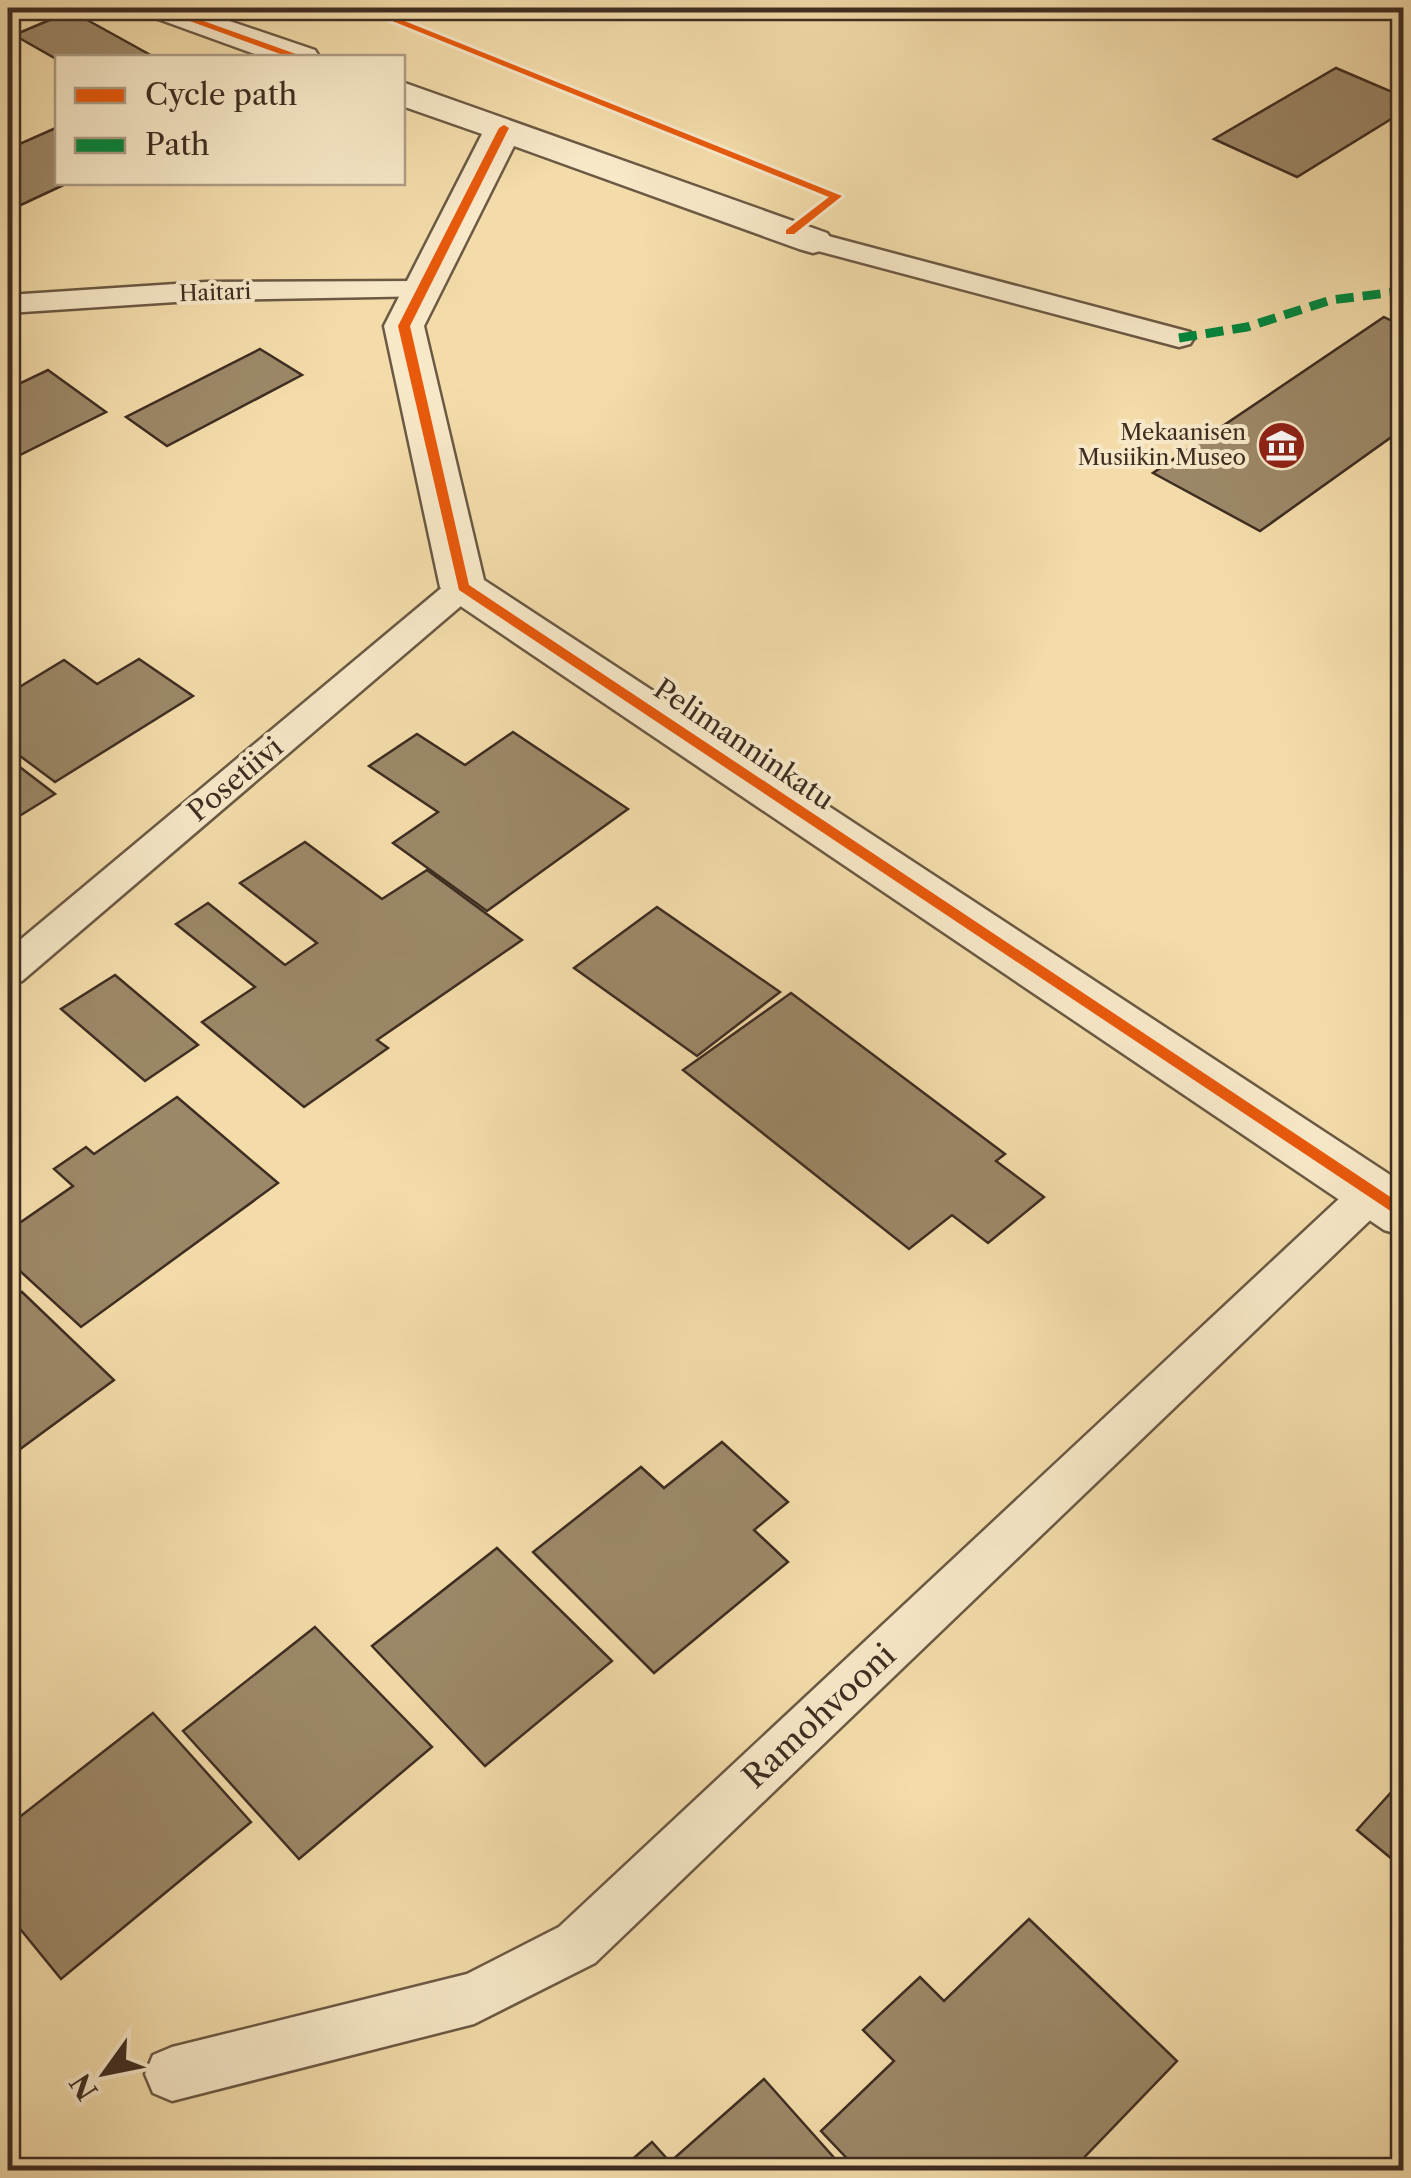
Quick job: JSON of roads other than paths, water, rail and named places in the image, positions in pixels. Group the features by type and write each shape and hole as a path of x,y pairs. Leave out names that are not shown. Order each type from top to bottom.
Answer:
{"street":[{"path":"159,8 293,55"},
{"path":"405,94 813,241"},
{"path":"463,587 404,326 504,128"},
{"name":"Pelimanninkatu","path":"463,587 1388,1203"}],"lane":[{"path":"813,241 1178,338"},
{"name":"Haitari","path":"8,304 206,291 422,290"},
{"name":"Posetiivi","path":"8,971 463,587"},
{"name":"Ramohvooni","path":"172,2074 474,1998 578,1945 1388,1203"}],"place":[{"name":"Mekaanisen Musiikin Museo","path":"1281,445"}]}
